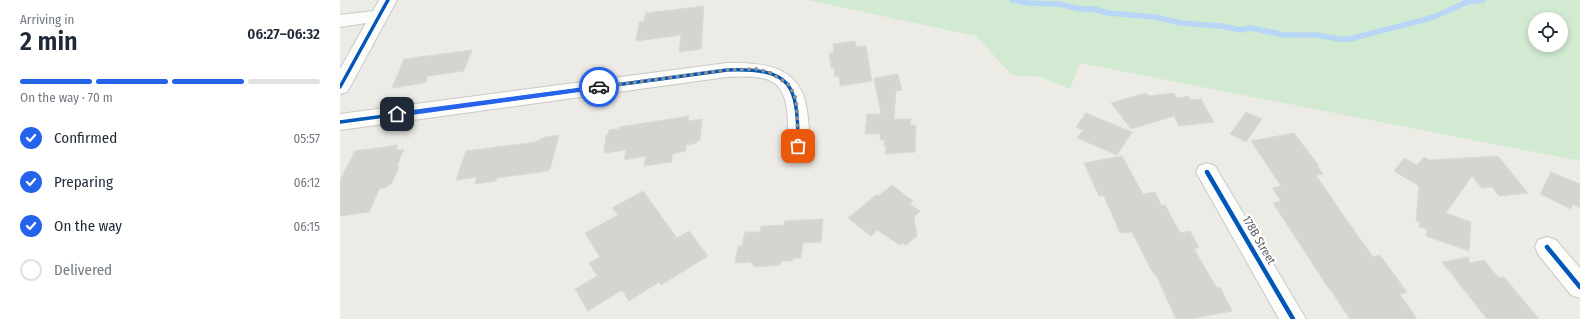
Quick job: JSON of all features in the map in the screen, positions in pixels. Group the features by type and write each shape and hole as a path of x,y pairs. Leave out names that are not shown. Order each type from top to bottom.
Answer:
{"street":[{"path":"340,87 388,0"},
{"path":"340,21 379,16"},
{"path":"340,122 727,70 757,69 771,73 789,85 795,96 797,107 798,146"},
{"name":"178B Street","path":"1207,172 1293,319"},
{"path":"1548,247 1580,287"}],"green space":[{"path":"807,0 1580,0 1580,161 1080,63 1070,89 1040,77 1012,75 976,36"}],"building":[{"path":"704,6 701,49 679,52 681,35 636,41 639,22 644,21 646,13"},
{"path":"855,41 856,47 866,46 872,81 840,86 839,76 835,77 834,68 831,68 829,53 834,53 833,44"},
{"path":"472,50 464,71 428,76 425,83 392,88 404,59"},
{"path":"898,74 902,90 896,91 894,119 911,119 910,125 916,125 915,152 885,154 885,140 880,140 880,134 865,134 867,114 881,114 874,78"},
{"path":"1146,93 1149,96 1174,93 1177,98 1189,96 1191,100 1201,99 1214,122 1179,126 1174,116 1131,129 1111,103"},
{"path":"1246,112 1262,119 1246,142 1230,134"},
{"path":"1086,113 1132,132 1117,155 1077,138 1083,130 1076,127"},
{"path":"689,116 688,121 702,119 700,140 696,143 686,145 686,151 672,154 672,162 644,166 646,156 624,160 626,150 605,153 604,151 606,135 608,134 609,130 619,129 619,127"},
{"path":"1294,133 1319,166 1317,166 1323,174 1316,175 1373,257 1380,255 1407,292 1400,294 1417,319 1350,319 1329,289 1273,203 1281,201 1272,188 1281,186 1251,141"},
{"path":"559,135 550,169 548,171 497,178 496,181 475,184 477,177 456,180 466,151 536,142 545,137"},
{"path":"398,145 396,150 404,149 392,183 385,188 380,188 369,212 340,216 340,180 355,151"},
{"path":"1122,156 1143,194 1155,192 1161,205 1165,205 1180,233 1190,231 1199,247 1194,249 1217,288 1220,287 1232,311 1192,319 1176,319 1156,275 1150,268 1132,232 1120,233 1104,196 1099,196 1084,163"},
{"path":"1498,156 1528,193 1499,196 1492,187 1482,188 1472,176 1446,213 1471,222 1469,251 1426,236 1427,229 1419,227 1420,222 1416,221 1419,186 1394,171 1404,158 1417,165 1424,157 1429,160"},
{"path":"1551,172 1580,184 1580,208 1573,204 1571,209 1540,194"},
{"path":"892,185 913,201 910,204 920,211 914,217 917,236 906,245 903,243 900,245 877,230 871,236 848,218 876,195 878,196"},
{"path":"643,191 677,238 689,231 708,256 661,285 659,282 629,301 622,290 588,311 575,289 597,276 589,263 600,257 585,233 618,215 612,208"},
{"path":"823,219 821,242 803,243 801,258 793,258 792,261 781,261 780,265 755,267 750,262 735,263 738,246 742,246 745,232 760,232 761,226 784,225 785,221"},
{"path":"1469,257 1469,263 1484,260 1499,278 1504,277 1539,319 1487,319 1442,262"}],"waterway":[{"path":"1012,0 1030,3 1058,4 1081,9 1094,9 1108,13 1155,17 1181,23 1221,26 1241,30 1251,28 1285,35 1317,35 1339,39 1350,39 1434,17 1467,2 1483,0"}],"cycle path":[{"path":"340,87 388,0"},
{"path":"340,122 727,70 757,70 776,75 791,87 795,97 797,109 798,146"},
{"path":"1207,172 1293,319"},
{"path":"1547,247 1580,287"}],"way so far":[{"path":"599,87 727,70 757,69 771,73 789,85 795,96 797,107 798,146"}],"route":[{"path":"397,114 599,87"}]}
